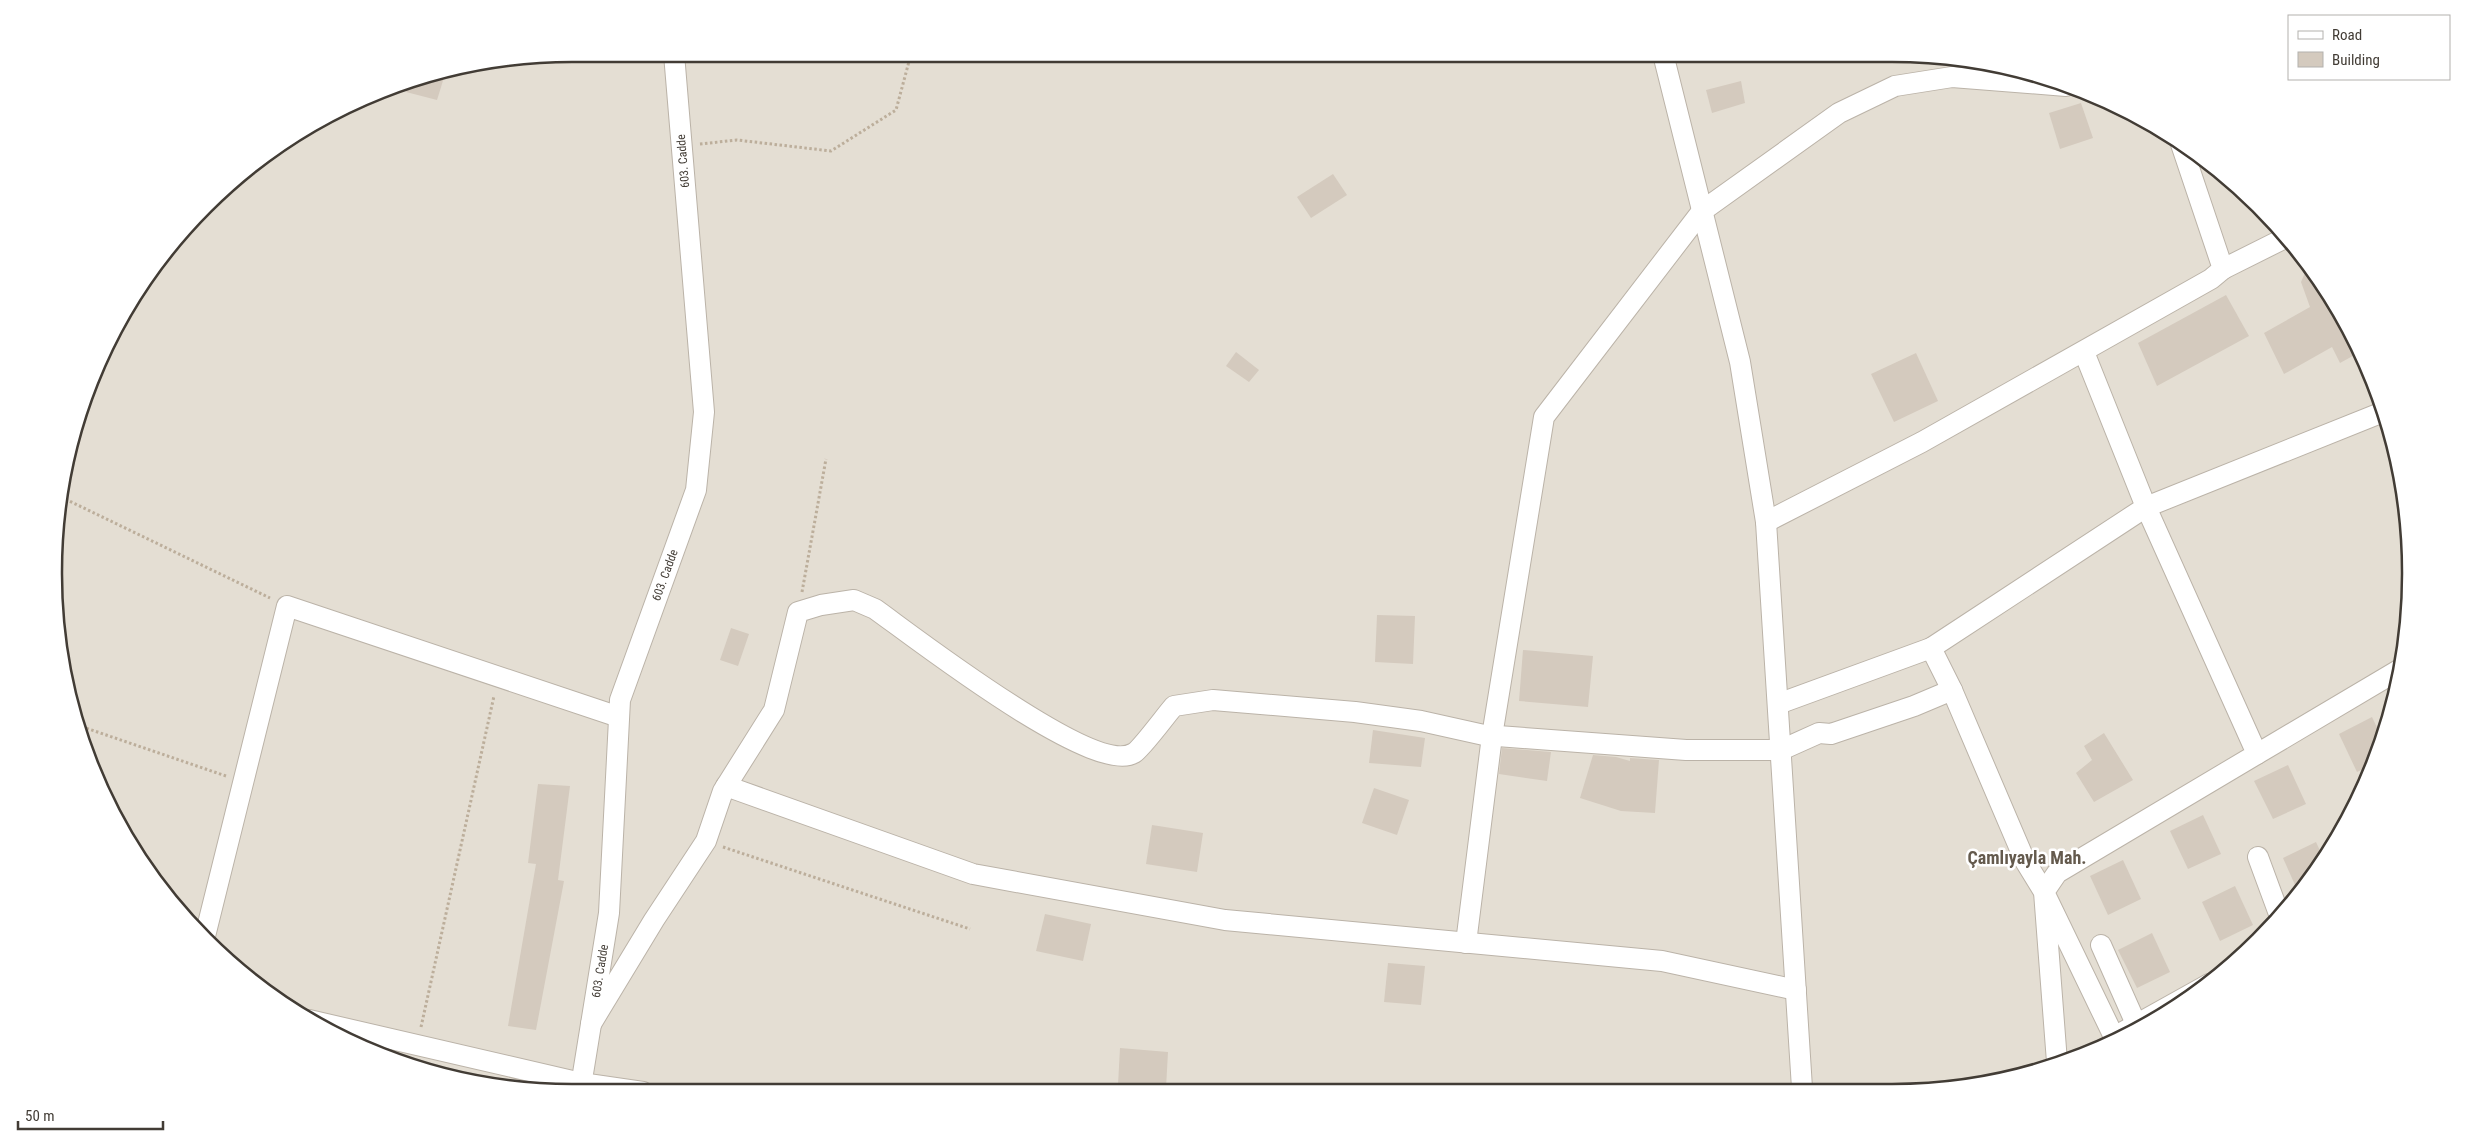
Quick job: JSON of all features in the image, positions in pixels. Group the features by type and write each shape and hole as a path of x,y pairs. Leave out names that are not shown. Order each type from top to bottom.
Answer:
{"street":[{"name":"603. Cadde","path":"581,1084 609,912 620,700 696,490 704,412 675,62"},
{"path":"1665,62 1740,362 1766,522 1802,1084"},
{"path":"1466,943 1492,736 1544,416 1702,212 1839,113 1895,86 1952,77 2035,84"},
{"path":"2185,155 2223,269"},
{"path":"1766,522 1922,442 2084,352 2211,279 2223,269 2280,241"},
{"path":"2084,352 2146,507 2256,754"},
{"path":"1778,704 1931,648 2146,507 2377,415"},
{"path":"591,1024 654,920 706,841 726,786 774,710 798,612 821,604 854,600 875,609 1019,711 1096,752 1120,756 1134,753 1174,706 1213,700 1355,712 1422,721 1492,736 1686,750 1781,750 1819,733 1831,734 1914,706 1952,690"},
{"path":"207,929 287,606 619,717"},
{"path":"1931,648 1952,690 2025,861 2044,892 2112,1034"},
{"path":"2056,1056 2044,892 2057,873 2393,673"},
{"path":"726,786 973,874 1225,920 1662,961 1796,990"},
{"path":"2258,857 2277,909"},
{"path":"2101,945 2135,1022"},
{"path":"339,1027 417,1044 563,1083"}],"path":[{"path":"682,146 737,140 831,151 896,110 909,62"},
{"path":"798,612 826,459"},
{"path":"68,500 287,606"},
{"path":"417,1044 498,678"},
{"path":"87,728 243,781"},
{"path":"706,841 970,929"}],"shaded area":[{"path":"573,62 1892,62 1959,67 1992,72 2024,80 2087,101 2118,115 2176,149 2229,189 2253,212 2276,236 2316,289 2350,347 2364,378 2385,441 2393,473 2398,506 2402,573 2398,640 2393,673 2385,705 2364,768 2334,828 2297,884 2253,934 2203,978 2147,1015 2087,1045 2024,1066 1992,1074 1959,1079 1892,1084 573,1084 506,1079 473,1074 441,1066 378,1045 318,1015 262,978 236,957 189,910 168,884 131,828 101,768 80,705 72,673 67,640 62,573 67,506 72,473 80,441 101,378 115,347 149,289 168,262 212,212 262,168 289,149 347,115 378,101 441,80 473,72 506,67"}],"building":[{"path":"443,79 437,100 406,92 409,90"},
{"path":"1741,81 1745,103 1712,113 1706,90"},
{"path":"2081,103 2093,138 2060,149 2049,113"},
{"path":"1333,174 1347,195 1311,218 1297,197"},
{"path":"2305,273 2334,318 2354,355 2340,363 2332,347 2284,374 2264,333 2310,307 2301,282"},
{"path":"2226,295 2249,336 2157,386 2138,343"},
{"path":"1236,352 1259,370 1249,382 1226,366"},
{"path":"1916,353 1938,401 1894,422 1871,374"},
{"path":"1377,615 1415,616 1413,664 1375,662"},
{"path":"731,628 749,634 738,666 720,660"},
{"path":"1523,650 1593,656 1588,707 1519,701"},
{"path":"2372,717 2378,729 2364,769 2357,772 2339,734"},
{"path":"1373,730 1425,738 1421,767 1369,763"},
{"path":"2104,733 2133,780 2094,802 2076,773 2092,760 2084,746"},
{"path":"1502,748 1551,752 1547,781 1499,774"},
{"path":"1593,755 1616,757 1630,761 1630,758 1659,760 1655,813 1621,811 1580,798"},
{"path":"2288,765 2306,804 2273,819 2254,781"},
{"path":"538,784 570,786 558,880 564,881 536,1030 508,1026 536,864 528,863"},
{"path":"1374,788 1409,800 1397,835 1362,823"},
{"path":"2203,815 2221,854 2188,869 2170,831"},
{"path":"1152,825 1203,833 1197,872 1146,864"},
{"path":"2316,842 2320,851 2295,886 2283,858"},
{"path":"2123,860 2141,899 2108,915 2090,876"},
{"path":"2235,886 2253,925 2220,941 2202,902"},
{"path":"1045,914 1091,924 1083,961 1036,951"},
{"path":"2152,933 2170,972 2137,988 2118,950"},
{"path":"1388,963 1425,966 1421,1005 1384,1002"},
{"path":"1120,1048 1168,1052 1166,1084 1118,1084"}],"district":[{"name":"Çamlıyayla Mah.","path":"2027,858"}]}
